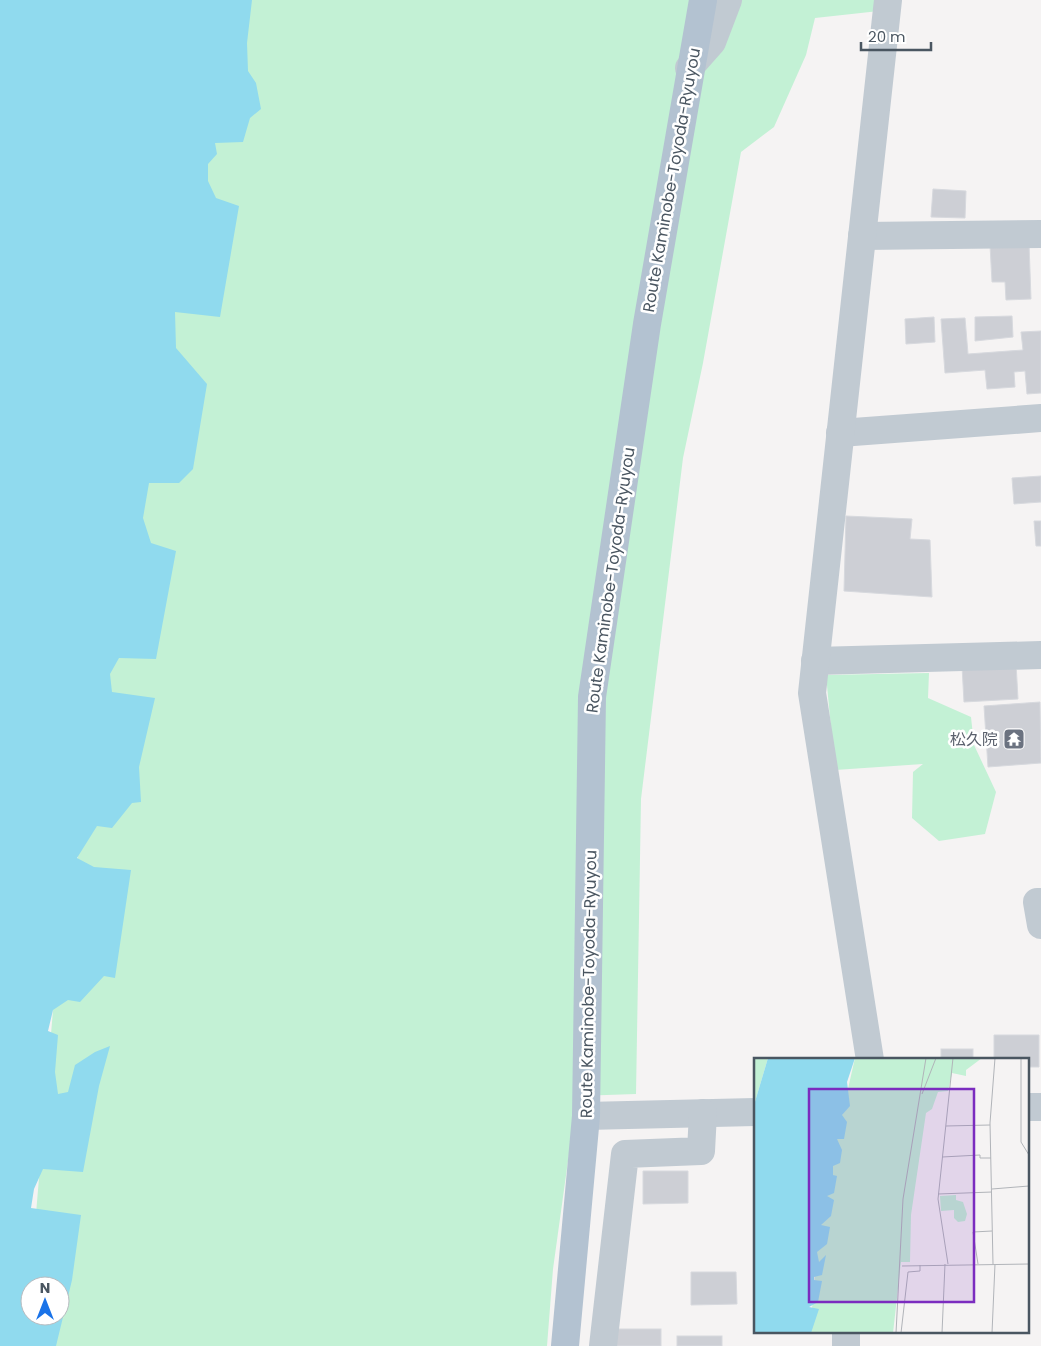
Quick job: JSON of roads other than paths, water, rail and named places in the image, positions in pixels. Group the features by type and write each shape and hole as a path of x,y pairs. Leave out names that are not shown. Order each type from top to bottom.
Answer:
{"main road":[{"name":"Route Kaminobe-Toyoda-Ryuyou","path":"565,1346 586,1116 592,697 647,324 703,0"}],"street":[{"path":"690,68 712,42 728,0"},
{"path":"870,1058 812,693 888,0"},
{"path":"862,236 1041,234"},
{"path":"840,433 1041,418"},
{"path":"815,661 1041,656"},
{"path":"1041,902 1037,902 1041,925"},
{"path":"1028,1107 1041,1107"},
{"path":"586,1116 754,1112"},
{"path":"603,1346 625,1154 701,1151 703,1113"}],"water":[{"path":"0,0 252,0 247,43 248,71 256,83 261,109 250,118 243,142 215,143 217,154 208,164 208,181 216,198 239,206 220,317 175,312 176,348 207,384 193,469 179,483 149,483 143,518 151,543 176,551 156,659 119,658 110,674 112,692 155,698 139,767 141,802 132,803 112,828 97,826 77,858 94,867 131,870 115,978 104,976 80,1002 68,1000 53,1010 48,1031 58,1035 55,1072 58,1094 68,1092 75,1065 95,1052 110,1046 99,1086 83,1172 43,1169 34,1189 31,1208 81,1215 70,1288 70,1276 20,1276 20,1326 61,1326 56,1346 0,1346"}],"place":[{"name":"松久院","path":"1014,739"}]}
